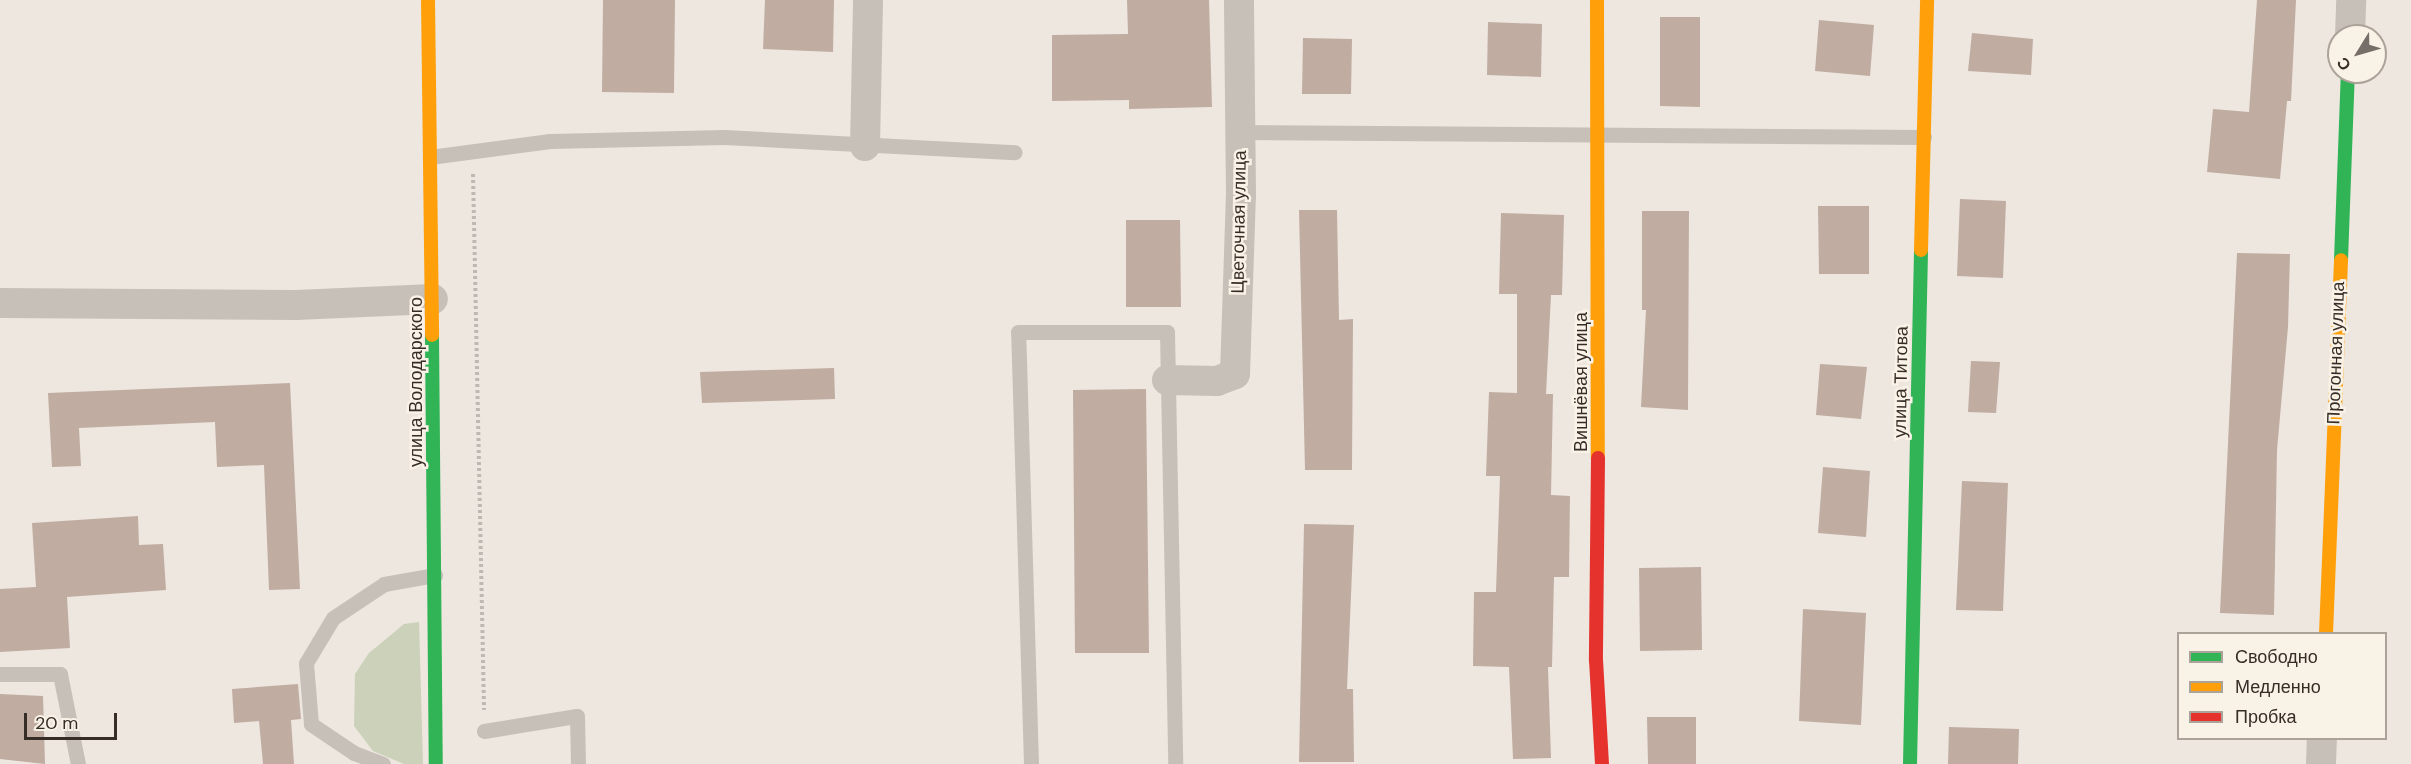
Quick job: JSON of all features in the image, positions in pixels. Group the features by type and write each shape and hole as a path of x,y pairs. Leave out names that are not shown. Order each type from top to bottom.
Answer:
{"street":[{"name":"улица Володарского","path":"428,0 433,299 436,764"},
{"path":"865,146 868,0"},
{"name":"Цветочная улица","path":"1167,380 1218,381 1235,374 1240,132 1239,0"},
{"name":"Вишнёвая улица","path":"1597,0 1600,135 1596,660 1602,764"},
{"name":"улица Титова","path":"1910,764 1927,0"},
{"path":"2350,24 2351,0"},
{"name":"Прогонная улица","path":"2326,632 2348,84"},
{"path":"0,303 296,304 433,299"},
{"path":"2321,764 2322,740"}],"lane":[{"path":"1240,132 1924,136"},
{"path":"430,157 550,141 724,137 800,138 865,146 1015,152"},
{"path":"1031,764 1018,332 1167,332 1175,764"},
{"path":"383,764 354,753 311,724 306,663 333,618 384,584 435,575"},
{"path":"0,674 60,674 78,764"},
{"path":"484,731 577,716 578,764"}],"path":[{"path":"472,151 484,591 484,731"}],"green space":[{"path":"419,622 423,764 404,764 373,751 354,726 355,674 369,653 404,624"}],"building":[{"path":"603,0 675,0 674,93 602,92"},
{"path":"765,0 834,0 833,52 763,49"},
{"path":"1127,0 1209,0 1212,107 1129,109 1129,100 1052,101 1052,35 1128,34"},
{"path":"2257,0 2296,0 2291,101 2287,101 2280,179 2207,172 2213,109 2249,112"},
{"path":"1660,17 1700,17 1700,107 1660,106"},
{"path":"1819,20 1874,25 1870,76 1815,71"},
{"path":"1488,22 1542,24 1541,77 1487,75"},
{"path":"1972,33 2033,39 2031,75 1968,71"},
{"path":"1303,38 1352,39 1351,94 1302,94"},
{"path":"1960,199 2006,201 2003,278 1957,276"},
{"path":"1818,206 1869,206 1869,274 1819,274"},
{"path":"1299,210 1337,210 1339,320 1353,319 1352,470 1305,470"},
{"path":"1642,211 1689,211 1688,410 1641,407 1646,310 1642,310"},
{"path":"1501,213 1564,215 1562,295 1551,295 1546,394 1553,394 1551,495 1570,496 1569,577 1554,577 1552,667 1548,667 1551,758 1513,759 1509,667 1473,666 1474,592 1496,592 1500,476 1486,476 1489,392 1517,393 1517,294 1499,294"},
{"path":"1126,220 1180,220 1181,307 1126,307"},
{"path":"2237,253 2290,254 2288,327 2277,450 2274,615 2220,613"},
{"path":"1971,361 2000,362 1996,413 1968,412"},
{"path":"1820,364 1867,367 1861,419 1816,415"},
{"path":"834,368 835,399 702,403 700,372"},
{"path":"290,383 300,589 269,590 264,465 217,467 215,422 79,428 81,466 52,467 48,393"},
{"path":"1146,389 1149,653 1075,653 1073,390"},
{"path":"1823,467 1870,471 1866,537 1818,533"},
{"path":"1962,481 2008,483 2003,611 1956,610"},
{"path":"138,516 139,545 163,544 166,590 67,597 70,648 0,652 0,589 36,587 32,523"},
{"path":"1304,524 1354,525 1347,689 1353,689 1354,762 1299,762"},
{"path":"1701,567 1702,650 1640,651 1639,568"},
{"path":"1803,609 1866,613 1861,725 1799,721"},
{"path":"298,684 301,719 291,720 294,764 263,764 259,721 234,723 232,689"},
{"path":"0,694 43,696 45,764 0,759"},
{"path":"1647,717 1696,717 1696,764 1648,764"},
{"path":"1949,727 2019,729 2018,764 1948,764"}],"traffic: fast":[{"path":"2341,260 2348,84"},
{"path":"1910,764 1921,250"},
{"path":"432,335 436,764"}],"traffic: slow":[{"path":"428,0 432,335"},
{"path":"1597,0 1598,458"},
{"path":"1921,250 1927,0"},
{"path":"2326,632 2341,260"}],"traffic: jam":[{"path":"1598,458 1596,660 1602,764"}]}
